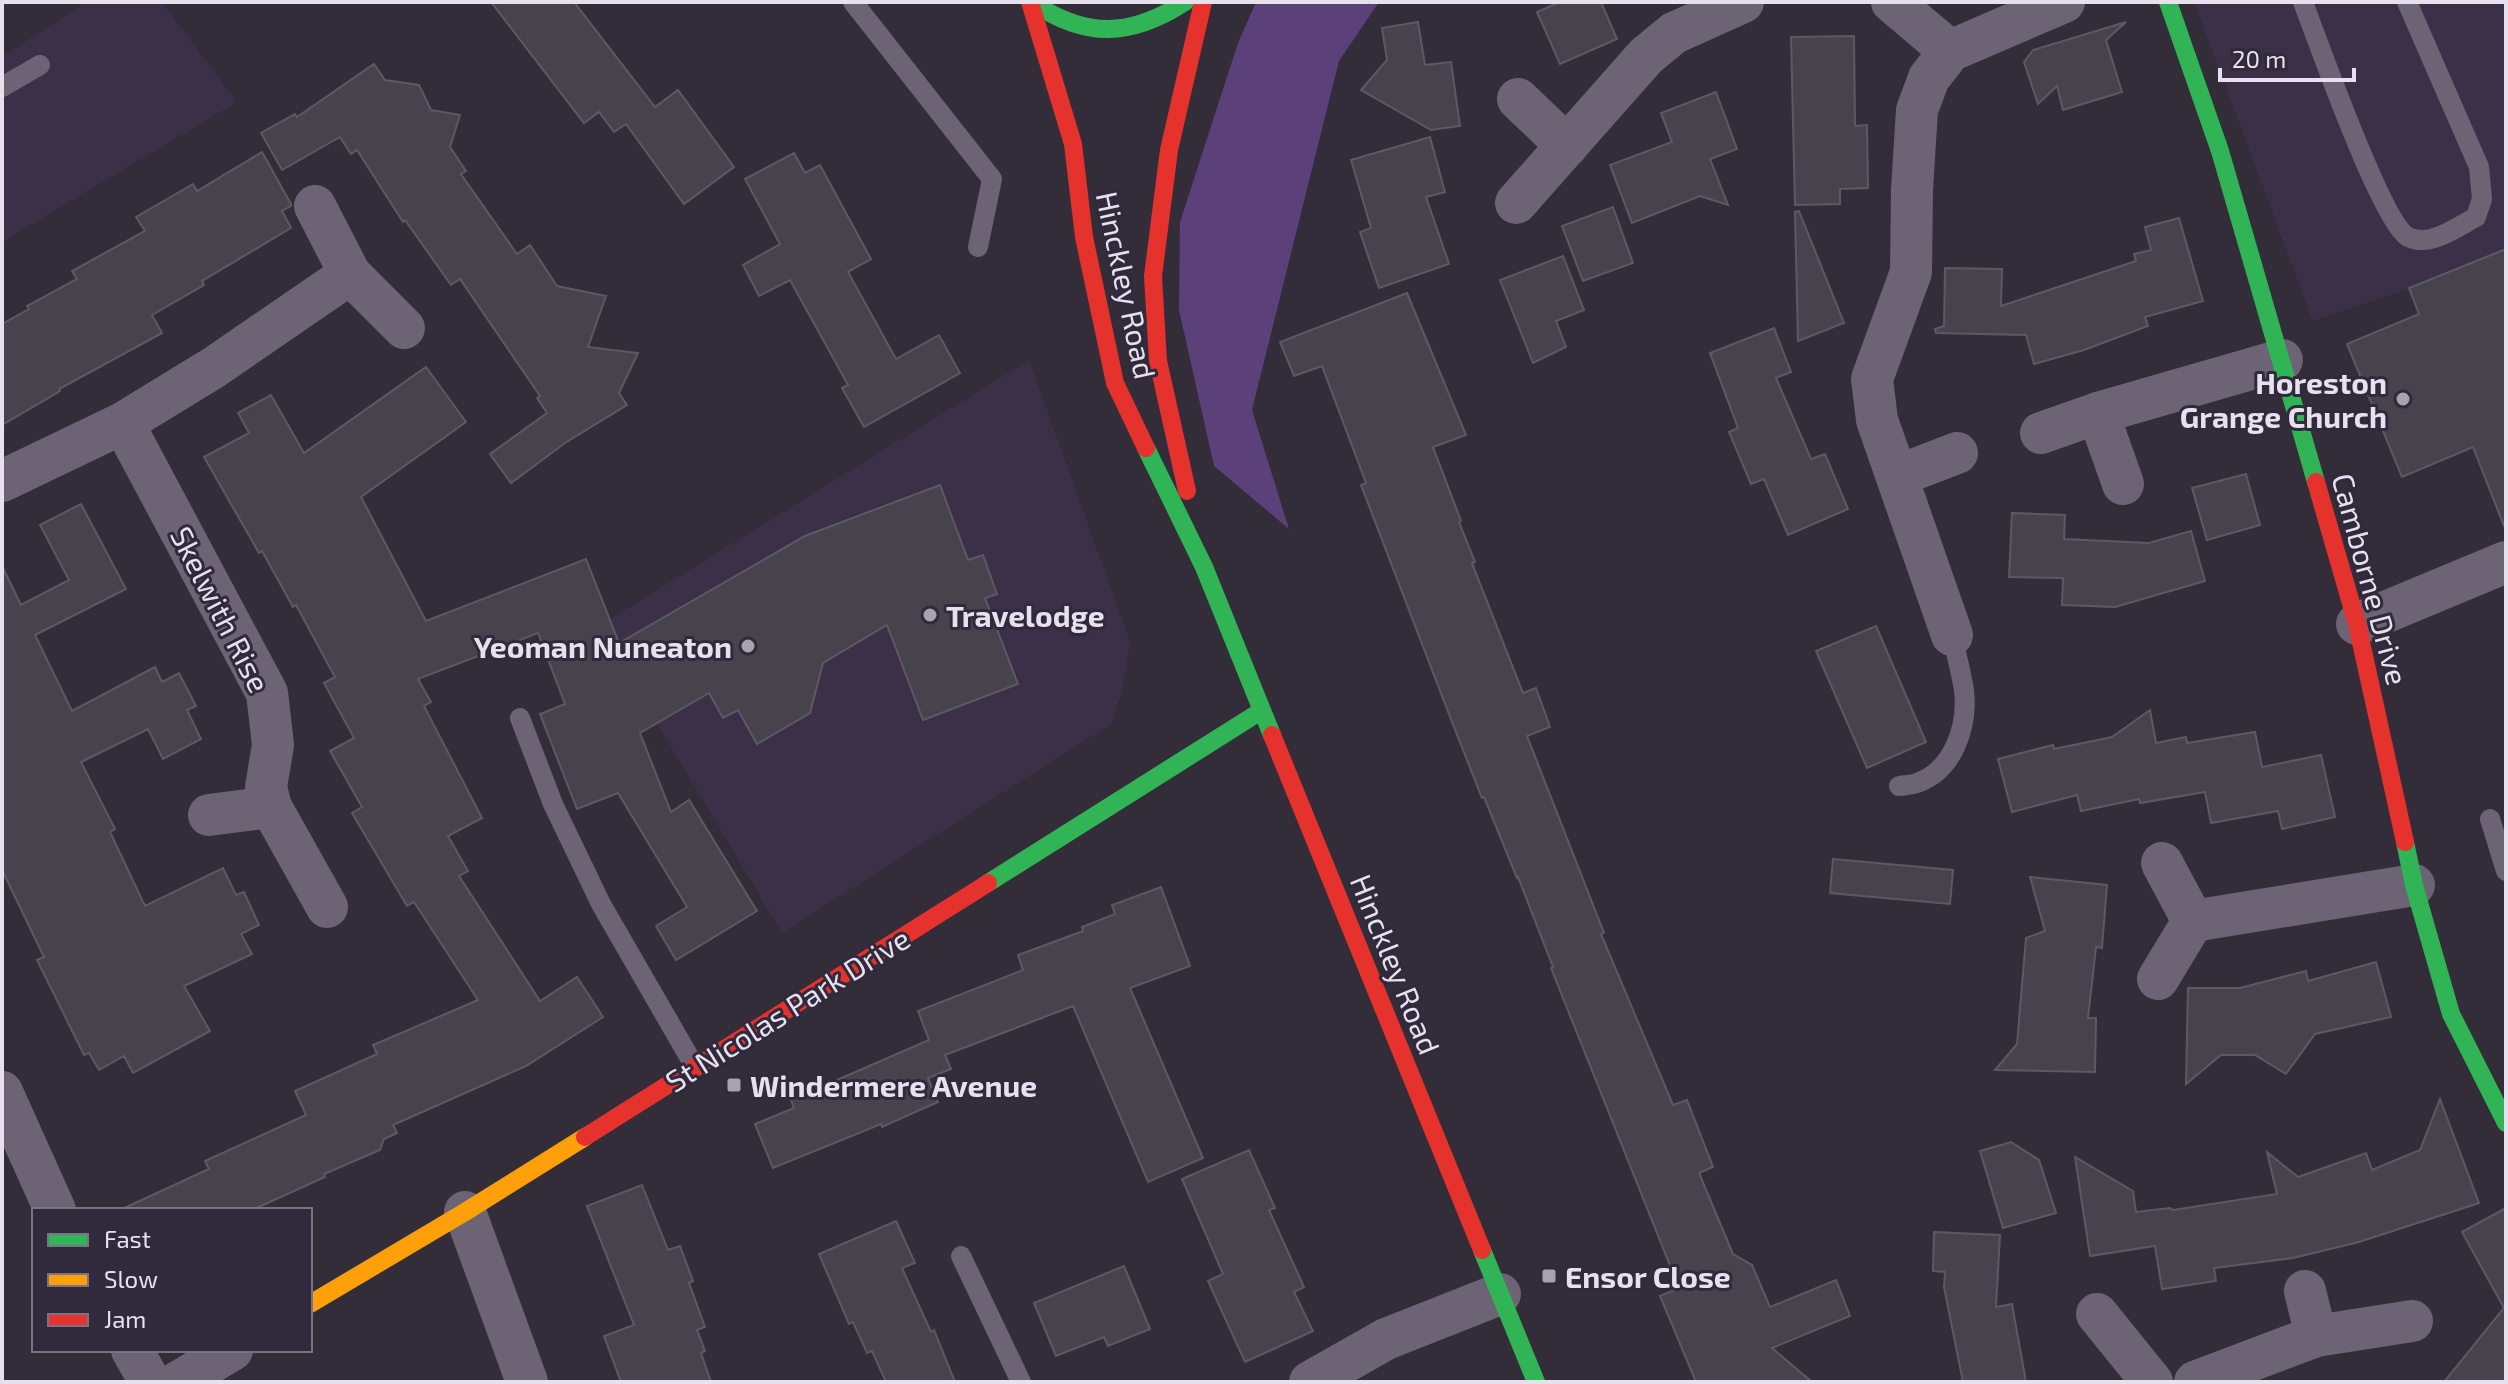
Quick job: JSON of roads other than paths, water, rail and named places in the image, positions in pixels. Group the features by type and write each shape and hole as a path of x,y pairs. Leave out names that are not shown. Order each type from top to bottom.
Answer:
{"street":[{"path":"1031,2 1064,22 1101,31 1131,29 1148,24 1168,15 1185,2"},
{"name":"Hinckley Road","path":"1031,2 1073,144 1084,237 1115,383 1204,567 1536,1382"},
{"name":"Hinckley Road","path":"1203,2 1169,150 1153,276 1158,361 1204,567"},
{"path":"1516,203 1646,56 1674,33 1743,2"},
{"path":"1892,2 1950,51"},
{"path":"1952,635 1877,420 1872,379 1911,272 1917,110 1929,78 1950,51 2064,2"},
{"name":"Camborne Drive","path":"2168,2 2220,151 2357,624 2414,885 2451,1014 2506,1123"},
{"path":"1518,99 1567,146"},
{"path":"315,206 350,274 404,328"},
{"path":"2,481 123,423 213,368 350,274"},
{"path":"2041,433 2098,413 2282,360"},
{"path":"2098,413 2123,484"},
{"name":"Skelwith Rise","path":"123,423 267,693 273,745 266,787 271,807 327,907"},
{"path":"1897,476 1957,453"},
{"path":"2357,624 2506,562"},
{"name":"St Nicolas Park Drive","path":"312,1303 465,1212 1261,711"},
{"path":"209,815 271,807"},
{"path":"2162,863 2193,921"},
{"path":"2158,979 2193,921 2414,885"},
{"path":"2,1092 54,1208"},
{"path":"465,1212 527,1382"},
{"path":"2305,1291 2316,1336"},
{"path":"1310,1382 1386,1339 1500,1294"},
{"path":"2097,1314 2152,1382"},
{"path":"2195,1382 2316,1336 2412,1321"},
{"path":"133,1352 150,1382"},
{"path":"178,1382 229,1352"}],"lane":[{"path":"853,2 992,179 978,247"},
{"path":"2303,2 2373,180 2393,220 2408,237 2434,240 2476,217 2482,199 2479,167 2407,2"},
{"path":"2,87 40,65"},
{"path":"1899,786 1918,783 1941,768 1961,732 1964,693 1952,635"},
{"path":"520,718 553,804 601,904 695,1067"},
{"path":"2490,819 2506,871"},
{"path":"961,1256 1021,1382"}],"place":[{"name":"Horeston Grange Church","path":"2403,399"},
{"name":"Travelodge","path":"930,615"},
{"name":"Yeoman Nuneaton","path":"748,646"},
{"name":"Windermere Avenue","path":"734,1085"},
{"name":"Ensor Close","path":"1549,1276"}]}
